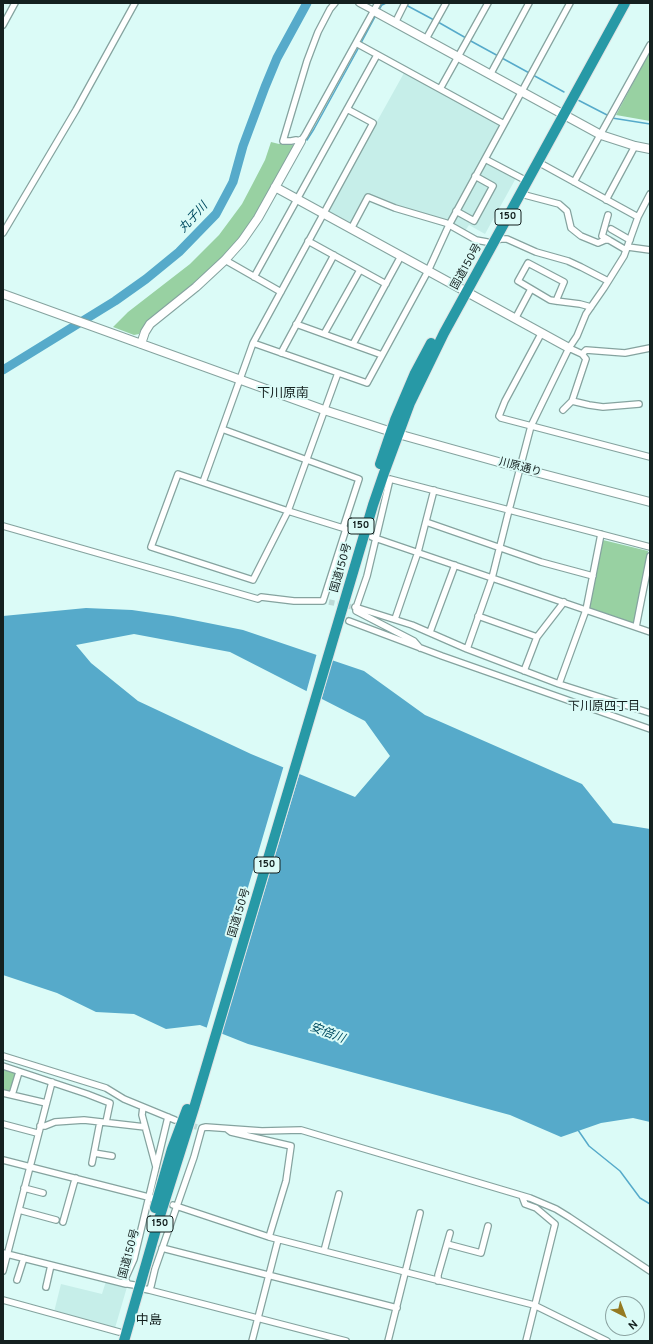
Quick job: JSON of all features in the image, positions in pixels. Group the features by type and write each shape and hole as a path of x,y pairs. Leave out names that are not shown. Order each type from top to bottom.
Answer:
{"highway":[{"name":"国道150号","path":"491,241 521,194 618,3"},
{"name":"国道150号","path":"121,1339 340,621 394,433 464,291 523,179 625,3"},
{"name":"国道150号","path":"121,1339 138,1286 161,1185 172,1149 191,1106"}],"street":[{"path":"3,25 15,3"},
{"path":"3,233 76,110 135,3"},
{"path":"301,141 283,141 315,39 330,9 335,3"},
{"path":"359,3 601,135 650,150"},
{"path":"141,344 145,332 150,324 196,287 225,260 242,241 258,218 301,141 310,129 378,3"},
{"path":"395,23 405,3"},
{"path":"426,39 446,3"},
{"path":"440,89 488,3"},
{"path":"490,75 529,3"},
{"path":"253,343 367,383 428,271 456,211 570,3"},
{"path":"356,43 504,124"},
{"path":"574,182 650,45"},
{"path":"254,277 377,55"},
{"path":"203,482 253,343 373,123 347,109"},
{"path":"606,200 635,146"},
{"path":"485,159 523,179"},
{"path":"538,162 638,217"},
{"path":"456,211 474,221 493,186 475,176"},
{"path":"275,187 541,334 582,354 585,357 585,361 572,401 563,410"},
{"path":"521,194 559,204 567,211 571,228 587,239 598,243 609,240"},
{"path":"467,649 492,578 532,426 569,348 577,336 586,314 604,288 627,249 638,217 650,195"},
{"path":"351,229 368,197 395,208 438,220 476,240 491,241 501,239 513,241 536,252 568,261 608,281"},
{"path":"608,215 602,236 627,249 650,250"},
{"path":"611,229 630,240"},
{"path":"308,241 386,284"},
{"path":"281,353 334,255"},
{"path":"353,344 401,256"},
{"path":"225,260 280,292"},
{"path":"556,301 564,282 528,263 518,281 550,300 556,301 580,304 591,306"},
{"path":"324,334 360,270"},
{"path":"515,319 531,289"},
{"name":"川原通り","path":"3,294 324,410 394,433 650,502"},
{"path":"296,324 382,355"},
{"path":"541,334 505,401 500,416 501,418 650,457"},
{"path":"582,354 586,350 625,353 650,348"},
{"path":"338,373 288,511 254,580 151,547 178,474 288,511 347,529"},
{"path":"572,401 603,407 639,404"},
{"path":"3,526 258,600 261,597 294,601 326,601 347,529 359,479 222,429"},
{"path":"354,607 366,576 374,537 390,479 650,547"},
{"path":"395,619 418,552 434,490"},
{"path":"426,522 541,562 593,576"},
{"path":"559,684 586,610 601,534"},
{"path":"374,537 650,632"},
{"path":"636,627 650,556"},
{"path":"430,632 455,565"},
{"path":"524,671 537,637 564,602"},
{"path":"354,607 356,611 414,641 420,648"},
{"path":"354,607 395,619 430,632 467,649 559,684 650,713"},
{"path":"478,616 537,637"},
{"path":"340,621 650,729"},
{"path":"3,1056 106,1088 143,1107 175,1120"},
{"path":"3,1066 110,1103 103,1122 92,1163"},
{"path":"12,1095 19,1072"},
{"path":"3,1271 5,1253 52,1082"},
{"path":"3,1093 46,1103"},
{"path":"143,1107 142,1110 145,1127 156,1167"},
{"path":"168,1117 150,1198 134,1259 126,1279 138,1286 152,1284 155,1269 175,1205 200,1139 200,1128 225,1128 262,1131 301,1130 522,1196 556,1209 650,1271"},
{"path":"40,1126 45,1126 55,1122 84,1120 145,1127"},
{"path":"3,1124 37,1133"},
{"path":"225,1128 231,1132 291,1146 286,1181 269,1237"},
{"path":"94,1153 112,1156"},
{"path":"3,1160 150,1198"},
{"path":"63,1222 76,1178"},
{"path":"24,1188 43,1194"},
{"path":"324,1251 339,1194"},
{"path":"522,1196 526,1204 536,1208 555,1224 526,1341"},
{"path":"175,1205 278,1240 534,1305 607,1341"},
{"path":"18,1210 56,1220"},
{"path":"388,1341 420,1213"},
{"path":"447,1244 480,1253 488,1226"},
{"path":"438,1281 438,1275 450,1233"},
{"path":"252,1341 278,1240"},
{"path":"162,1248 397,1308"},
{"path":"5,1253 138,1286 346,1341"},
{"path":"17,1280 24,1258"},
{"path":"46,1287 51,1265"},
{"path":"3,1300 121,1339"}],"shaded area":[{"path":"404,73 500,125 448,222 392,204 367,194 350,226 326,213"},
{"path":"487,162 516,178 485,234 469,225 465,231 451,223 485,163"},
{"path":"106,1281 127,1287 115,1328 54,1312 61,1284 102,1294"}],"green space":[{"path":"650,51 650,121 616,115"},
{"path":"271,142 279,144 292,144 294,147 249,226 226,255 187,290 146,322 139,334 134,335 113,327 128,312 190,264 219,235 242,204 265,160"},
{"path":"603,540 648,551 634,624 591,610 589,607"},
{"path":"3,1068 16,1073 12,1091 9,1092 3,1090"}],"water":[{"name":"安倍川","path":"86,608 132,610 173,616 243,630 364,671 425,715 582,784 613,823 650,829 650,1122 633,1118 601,1123 561,1137 510,1115 248,1044 200,1025 166,1029 134,1014 96,1012 57,993 3,975 3,616","holes":["134,634 230,652 365,721 390,756 355,797 251,754 138,701 91,663 76,645"]}],"pier":[{"path":"317,653 333,658 321,701 306,693"},
{"path":"284,765 300,772 221,1036 206,1030"}],"waterway":[{"name":"丸子川","path":"3,370 115,301 146,279 179,252 216,214 233,182 243,146 277,58 307,3"},
{"path":"379,10 383,3"},
{"path":"382,5 386,3"},
{"path":"406,5 434,20"},
{"path":"361,43 376,15"},
{"path":"438,22 466,38"},
{"path":"469,40 564,92"},
{"path":"307,140 359,47"},
{"path":"578,100 609,116"},
{"path":"612,118 650,124"},
{"path":"576,1130 578,1130 589,1146 620,1171 640,1198 650,1204"}],"tunnel":[{"path":"350,530 365,535"},
{"path":"329,602 353,607"},
{"path":"186,1124 197,1127"}],"district":[{"name":"下川原南","path":"283,394"},
{"name":"下川原四丁目","path":"604,708"},
{"name":"中島","path":"149,1321"}]}
